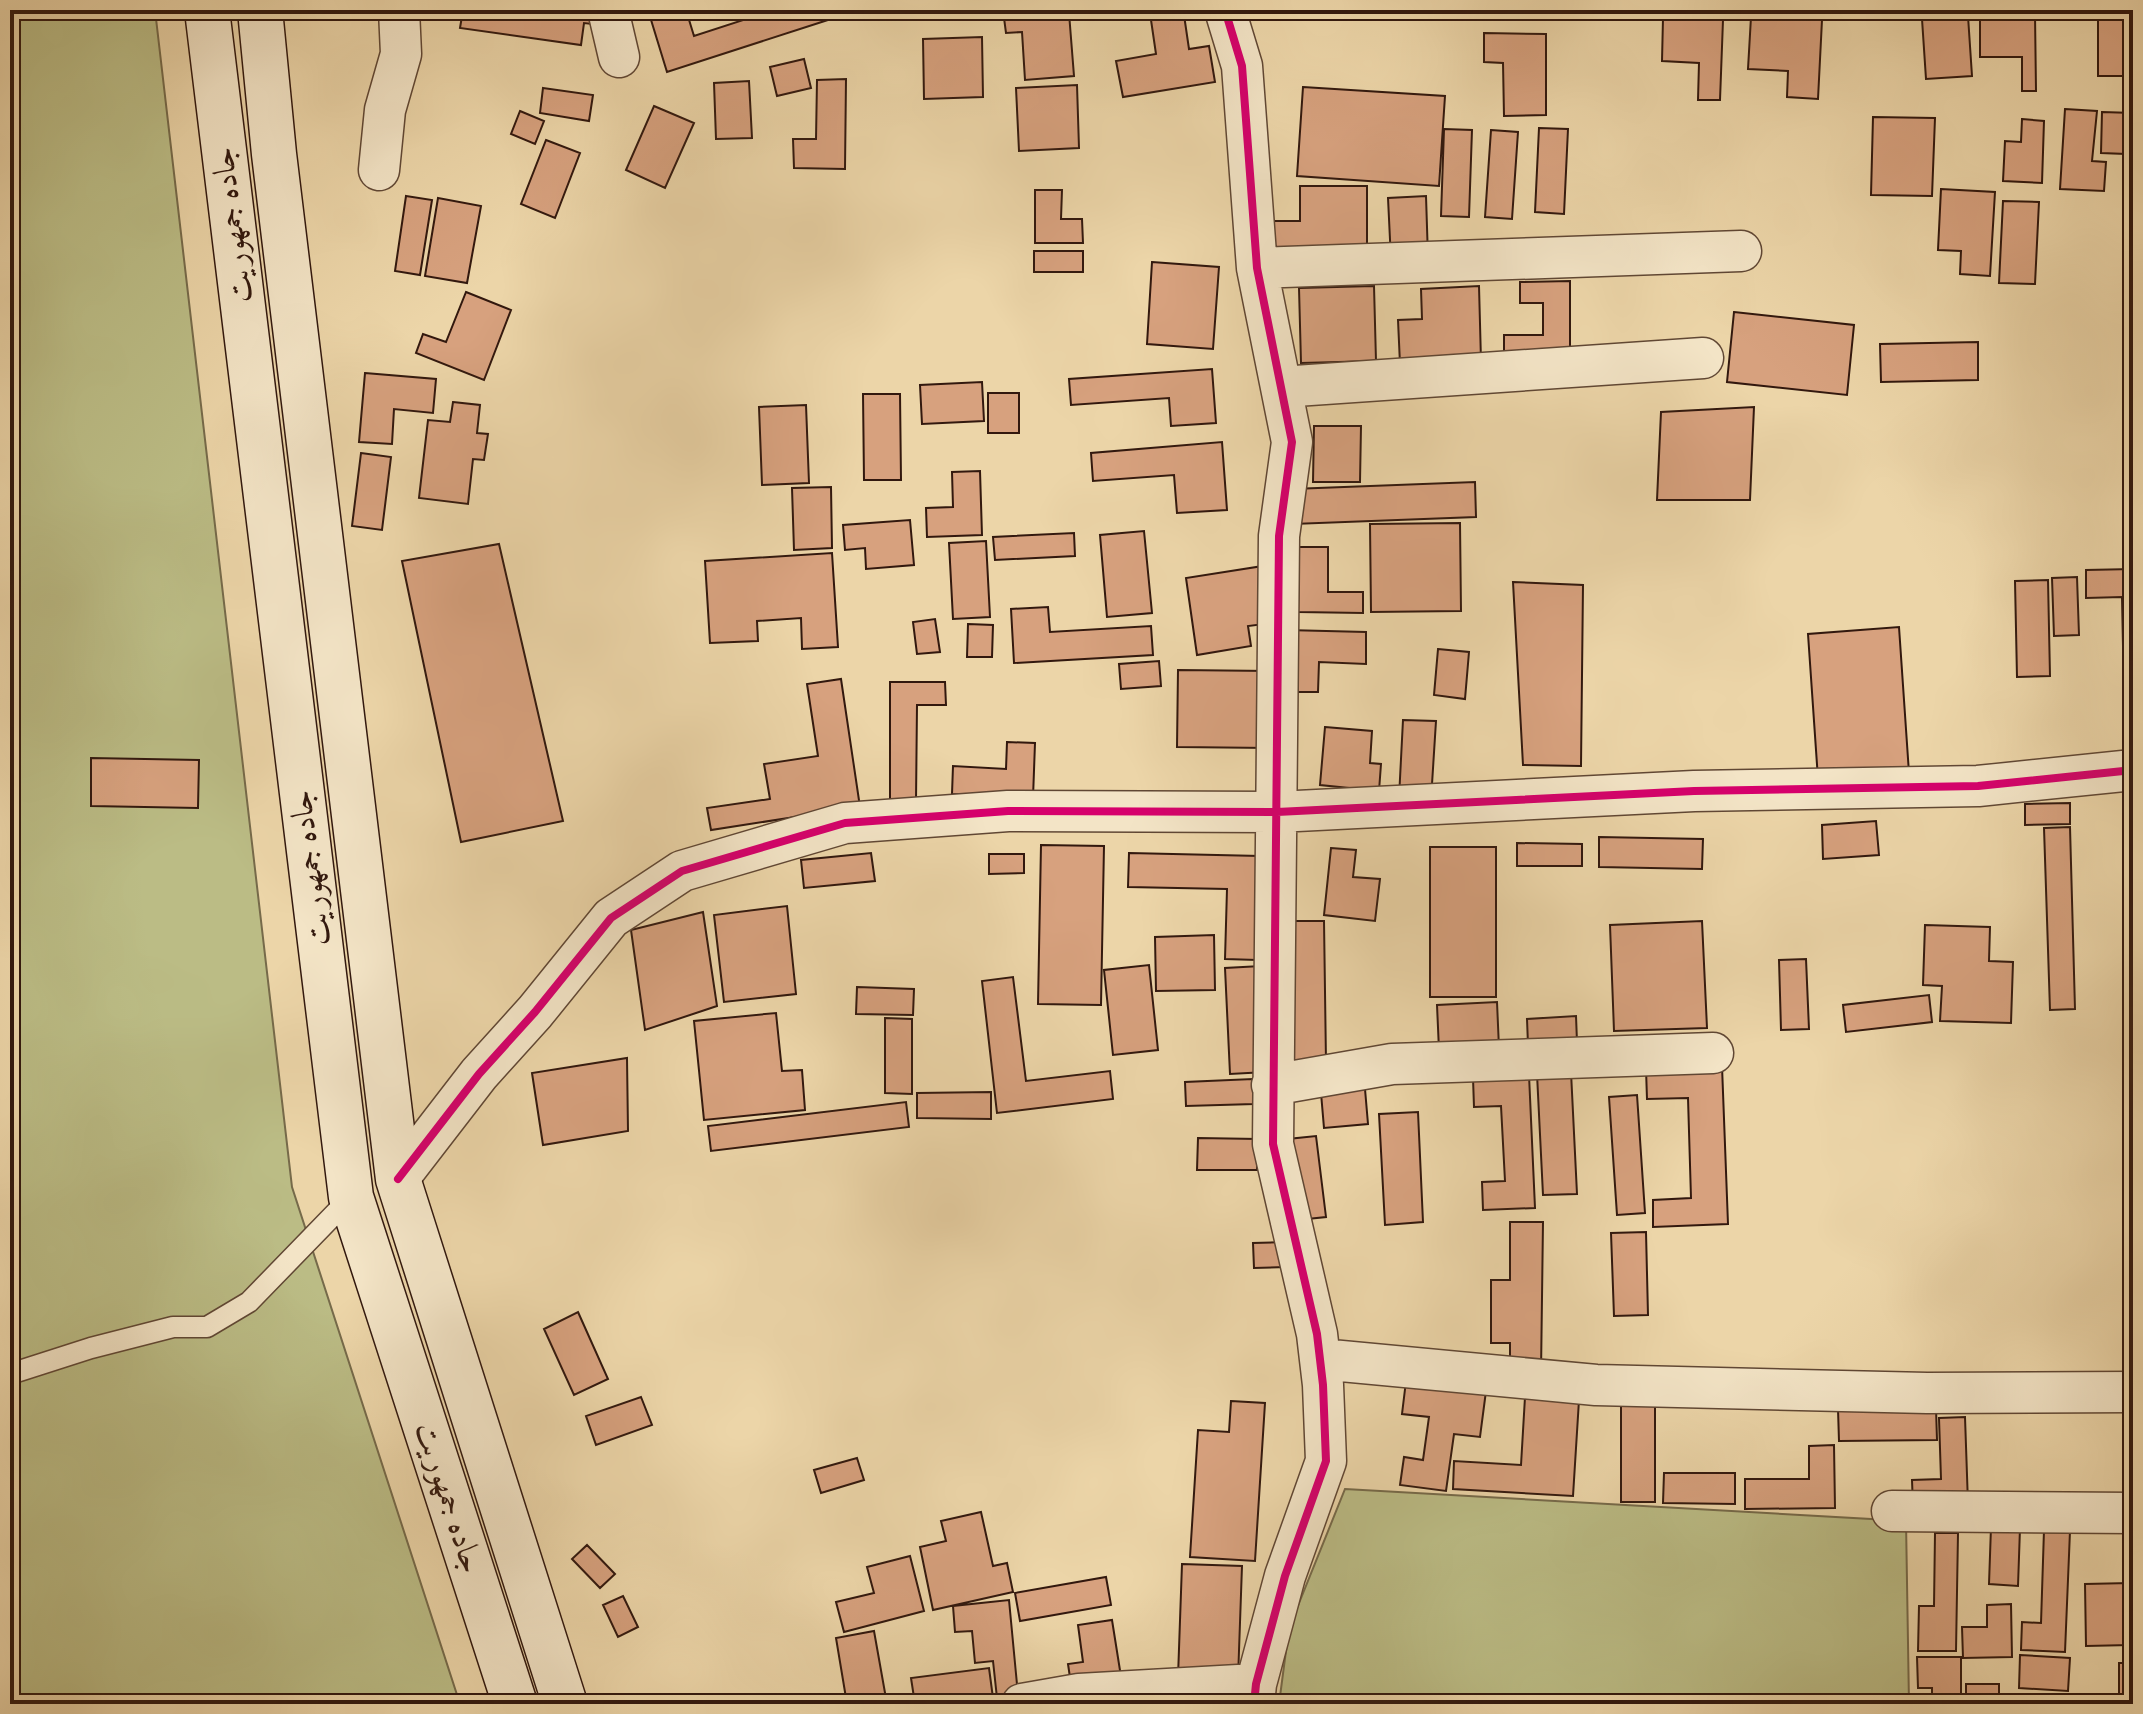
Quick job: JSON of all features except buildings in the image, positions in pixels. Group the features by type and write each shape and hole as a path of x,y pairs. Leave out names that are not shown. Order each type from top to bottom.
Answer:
{"main road":[{"name":"جاده جمهوریت","path":"207,10 351,1197 515,1704"},
{"name":"جاده جمهوریت","path":"260,10 276,170 398,1179 565,1704"}],"street":[{"path":"379,170 385,110 401,54 399,10"},
{"path":"608,10 619,57"},
{"path":"1022,1704 1079,1694 1255,1694 1285,1576 1326,1461 1317,1334 1273,1144 1279,536 1292,442 1257,268 1242,66 1225,10"},
{"path":"1257,268 1741,251"},
{"path":"1281,387 1703,358"},
{"path":"398,1179 479,1074 535,1012 611,918 682,871 845,823 1008,811 1277,812 1694,791 1978,786 2133,770"},
{"path":"1272,1085 1392,1064 1713,1053"},
{"path":"1320,1359 1596,1385 1927,1393 2133,1392"},
{"path":"1892,1511 2133,1513"}],"lane":[{"path":"10,1374 91,1348 173,1327 207,1327 249,1302 351,1197"}],"green space":[{"path":"10,10 155,10 292,1187 460,1704 10,1704"},
{"path":"1345,1489 1906,1521 1909,1704 1279,1704 1289,1628"}],"cycle path":[{"path":"1225,10 1242,66 1257,268 1292,442 1279,536 1273,1144 1317,1334 1326,1461 1285,1576 1256,1684 1254,1704"},
{"path":"398,1179 479,1074 535,1012 611,918 682,871 845,823 1008,811 1277,812 1694,791 1978,786 2133,770"}]}
